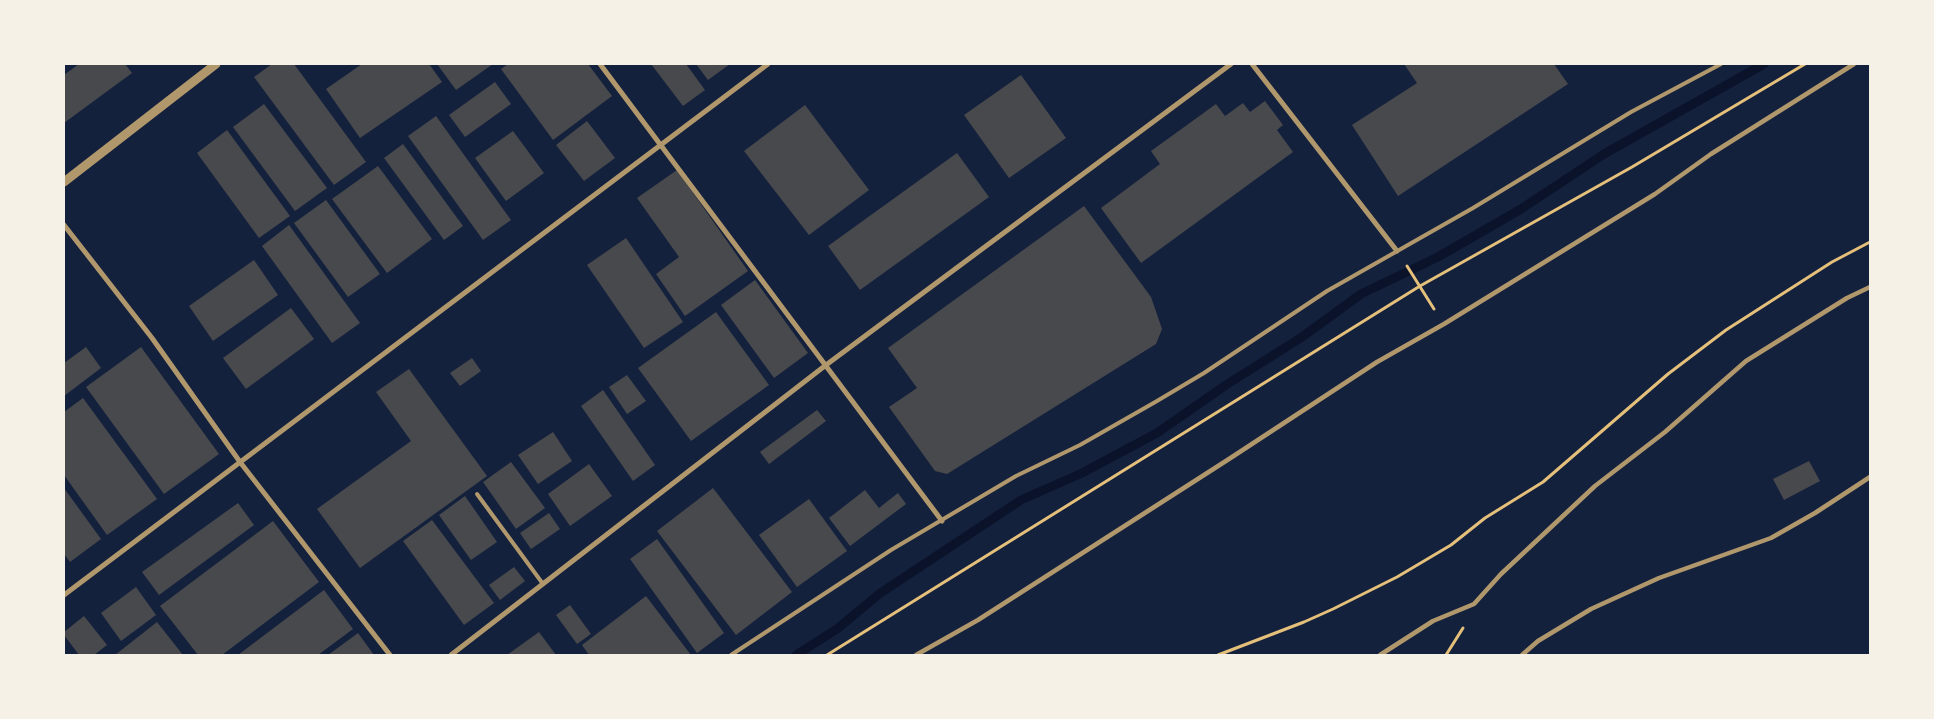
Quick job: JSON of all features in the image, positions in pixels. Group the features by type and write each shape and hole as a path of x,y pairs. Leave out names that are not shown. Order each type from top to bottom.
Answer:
{"street":[{"path":"64,182 216,64"},
{"path":"600,64 942,521"},
{"path":"64,595 768,64"},
{"path":"451,655 826,365 1231,64"},
{"path":"1252,64 1397,251"},
{"path":"916,655 978,620 1377,362 1444,324 1655,194 1718,149 1854,64"},
{"path":"64,225 152,338 240,462 390,655"},
{"path":"1380,655 1433,621 1474,604 1501,574 1596,486 1665,432 1746,361 1847,298 1870,286"},
{"path":"1522,655 1538,641 1591,610 1659,578 1770,538 1815,513 1870,477"}],"lane":[{"path":"731,655 890,550 1016,476 1080,445 1158,402 1327,292 1473,208 1631,112 1721,64"},
{"path":"477,494 543,584"}],"path":[{"path":"828,655 1420,286 1624,171 1805,64"},
{"path":"1218,655 1333,609 1397,576 1451,545 1485,518 1543,482 1668,374 1726,330 1832,262 1870,242"},
{"path":"1397,251 1444,324"}],"building":[{"path":"79,64 125,64 132,73 64,123 64,75"},
{"path":"272,64 294,64 366,162 334,185 254,77"},
{"path":"362,64 429,64 442,82 360,138 326,89"},
{"path":"437,64 493,64 456,90"},
{"path":"508,64 588,64 612,96 553,140 501,69"},
{"path":"651,64 686,64 705,90 683,106"},
{"path":"696,64 730,64 708,80"},
{"path":"1404,64 1554,64 1568,84 1398,196 1352,125 1417,83"},
{"path":"1021,75 1066,138 1009,178 964,115"},
{"path":"495,82 511,104 465,137 449,115"},
{"path":"1265,101 1283,125 1277,130 1293,152 1141,263 1101,208 1160,164 1151,151 1216,104 1225,116 1243,103 1250,112"},
{"path":"264,104 327,188 295,211 233,127"},
{"path":"805,105 869,190 809,235 744,151"},
{"path":"436,116 511,220 483,240 408,136"},
{"path":"587,121 615,158 584,181 556,145"},
{"path":"227,130 290,216 259,238 197,153"},
{"path":"513,131 544,173 506,201 475,158"},
{"path":"403,144 463,226 444,240 384,158"},
{"path":"957,153 989,197 860,290 828,246"},
{"path":"378,166 432,239 387,273 332,199"},
{"path":"677,170 748,271 685,316 656,274 679,257 637,198"},
{"path":"326,200 380,274 348,297 294,223"},
{"path":"1084,206 1151,297 1162,329 1156,344 947,474 935,471 889,407 917,388 888,348"},
{"path":"289,225 360,323 332,343 262,246"},
{"path":"626,238 683,322 644,348 587,265"},
{"path":"254,260 278,295 213,341 189,306"},
{"path":"755,280 808,353 774,378 721,305"},
{"path":"291,308 314,339 246,389 223,358"},
{"path":"716,312 769,385 691,441 638,368"},
{"path":"86,347 101,368 64,396 64,363"},
{"path":"141,347 219,454 164,494 86,387"},
{"path":"472,358 481,371 460,386 450,373"},
{"path":"409,369 487,476 360,568 317,509 411,441 376,392"},
{"path":"627,375 646,401 627,414 609,387"},
{"path":"603,390 655,465 633,481 581,406"},
{"path":"83,398 157,499 107,535 64,475 64,412"},
{"path":"817,410 826,421 769,464 760,452"},
{"path":"553,432 572,461 538,484 518,455"},
{"path":"1809,461 1820,481 1784,500 1773,479"},
{"path":"511,462 545,508 516,529 483,482"},
{"path":"589,464 612,496 570,526 548,494"},
{"path":"64,488 101,539 70,562 64,554"},
{"path":"713,488 792,592 736,635 657,531"},
{"path":"865,490 879,508 898,493 906,504 850,546 829,518"},
{"path":"465,496 497,542 471,560 439,515"},
{"path":"809,499 847,551 797,587 759,535"},
{"path":"238,503 254,525 159,595 142,572"},
{"path":"549,513 560,529 531,549 520,533"},
{"path":"432,520 494,603 464,625 403,541"},
{"path":"273,521 319,582 222,655 198,655 160,606"},
{"path":"657,539 724,633 697,653 630,559"},
{"path":"514,567 525,581 500,600 489,585"},
{"path":"136,587 156,615 121,641 101,613"},
{"path":"324,590 353,629 318,655 238,655"},
{"path":"646,596 691,655 589,655 582,645"},
{"path":"570,605 591,634 577,644 556,615"},
{"path":"84,616 107,645 94,655 79,655 64,635 64,632"},
{"path":"157,622 183,655 115,655"},
{"path":"539,632 556,655 507,655"},
{"path":"358,633 374,655 328,655"}],"waterway":[{"path":"796,655 837,629 879,594 1021,500 1082,473 1157,433 1226,385 1302,337 1361,294 1438,257 1521,209 1604,154 1764,64"}]}
